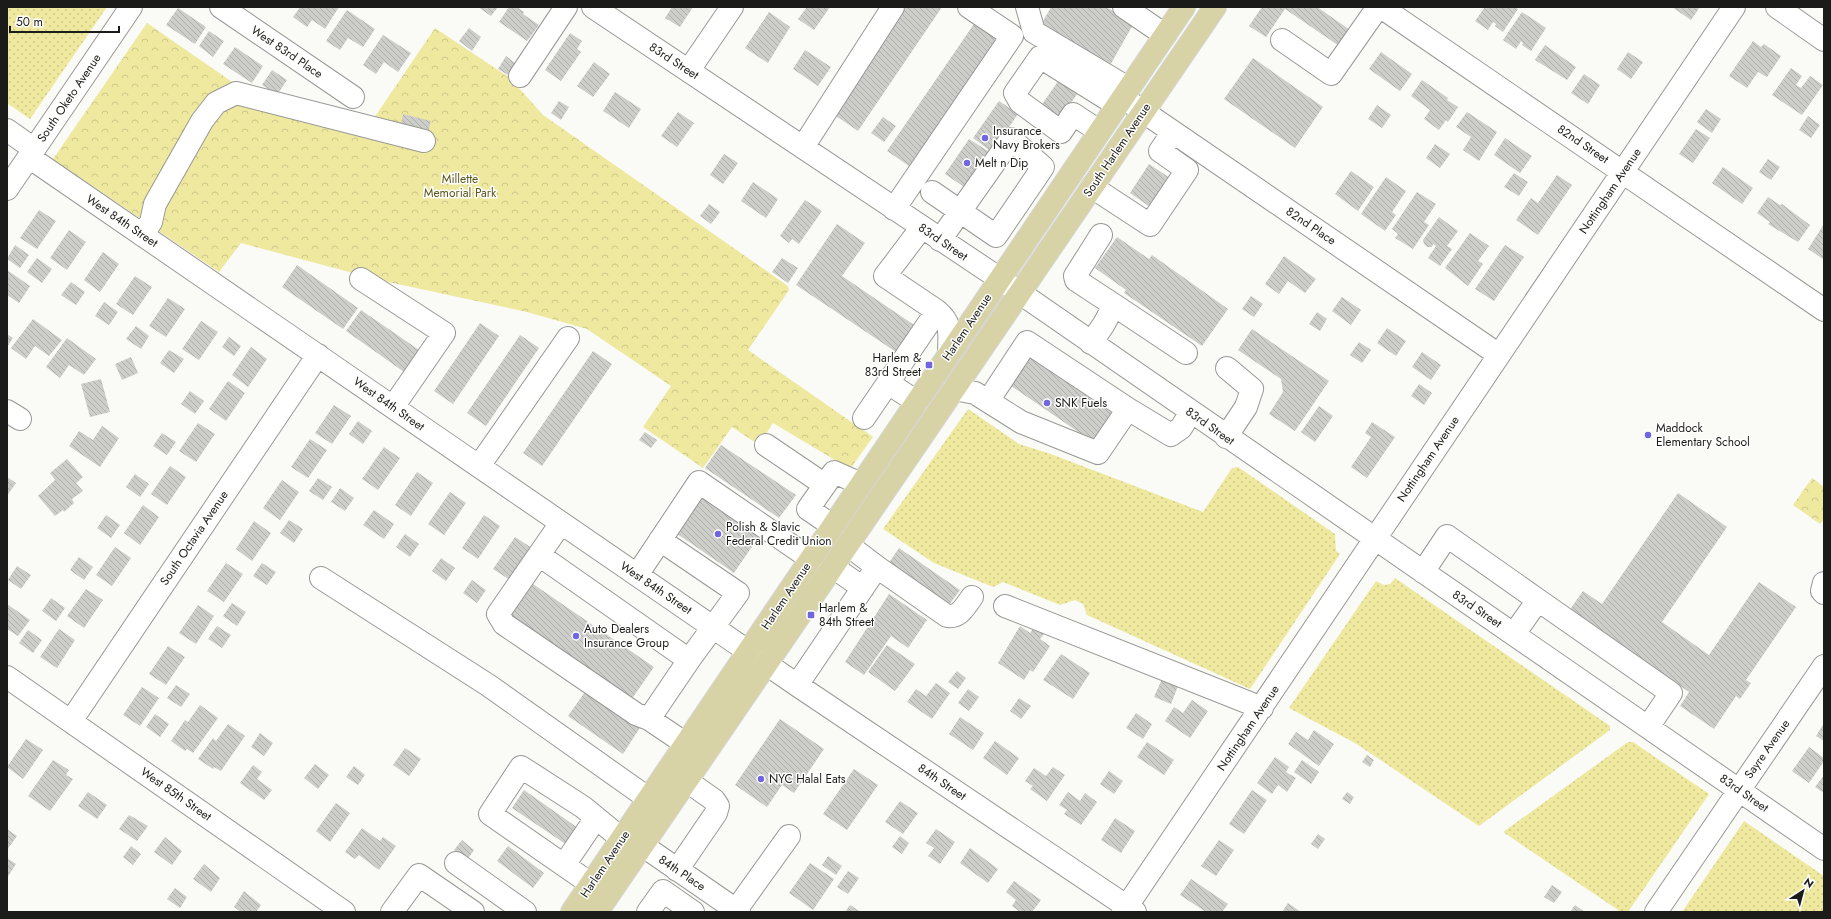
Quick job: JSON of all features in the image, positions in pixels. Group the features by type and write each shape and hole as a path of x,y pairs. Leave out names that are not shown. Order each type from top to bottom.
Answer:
{"main road":[{"path":"1000,279 1054,196 1184,7"},
{"name":"South Harlem Avenue","path":"1020,294 1215,7"},
{"name":"Harlem Avenue","path":"597,912 649,799 1000,279"},
{"name":"Harlem Avenue","path":"572,912 591,884 630,840 687,781 1020,294"}],"street":[{"name":"South Oketo Avenue","path":"7,189 131,7"},
{"name":"West 83rd Place","path":"221,7 353,97"},
{"path":"520,76 566,7"},
{"name":"83rd Street","path":"593,7 1000,279 1226,437 1824,849"},
{"path":"689,70 732,7"},
{"path":"803,147 893,7"},
{"path":"894,209 1012,36 969,7"},
{"path":"1026,7 1034,32 1045,49 1091,89 1122,97"},
{"path":"1124,7 1165,35"},
{"path":"1282,40 1331,74 1378,7"},
{"name":"82nd Street","path":"1381,7 1824,310"},
{"name":"Nottingham Avenue","path":"1128,910 1376,539 1385,522 1734,7"},
{"path":"1777,7 1824,40"},
{"path":"1045,49 1122,97"},
{"path":"1045,49 1015,93 1020,102 1061,132 1091,89"},
{"path":"142,235 151,222 155,204 202,121 216,103 236,93 424,141"},
{"name":"82nd Place","path":"1122,97 1499,355"},
{"path":"1073,114 1099,131"},
{"name":"West 84th Street","path":"7,130 31,153 142,235 749,652"},
{"path":"1092,187 1150,225 1187,170 1160,152 1173,132"},
{"path":"940,240 1011,139 1042,167 1054,196"},
{"path":"1042,167 1072,170"},
{"path":"932,192 996,236 1042,167"},
{"path":"922,227 885,276 944,317 950,328 949,354"},
{"path":"1101,235 1074,276 1076,280 1186,353"},
{"path":"361,279 444,333 393,407"},
{"path":"1091,343 1104,324 1114,305"},
{"path":"864,418 937,311"},
{"path":"988,401 1027,342 1043,333 1054,318"},
{"path":"479,466 568,338"},
{"path":"1027,342 1128,409 1171,435 1181,428 1191,412"},
{"name":"South Octavia Avenue","path":"71,721 318,355"},
{"path":"1100,390 1110,381 1122,365"},
{"path":"1226,437 1246,407 1252,389 1227,368"},
{"path":"888,383 917,402"},
{"path":"954,389 975,393 1021,422 1098,453 1128,409"},
{"path":"766,445 825,485"},
{"path":"833,526 808,509 834,472 861,484"},
{"path":"637,575 699,482 811,559"},
{"path":"561,523 498,614 504,624 636,714 649,719 686,744"},
{"path":"1423,572 1447,536 1671,693 1648,727"},
{"path":"649,719 713,626 738,593 660,540"},
{"path":"848,545 947,616 954,617 958,615 972,597"},
{"path":"539,555 689,660"},
{"path":"833,567 863,588"},
{"path":"798,685 877,567"},
{"path":"321,578 488,685 649,799"},
{"path":"1824,583 1822,591 1824,593"},
{"path":"1514,634 1538,600"},
{"path":"1005,606 1262,708"},
{"name":"84th Street","path":"749,652 1128,910"},
{"name":"Sayre Avenue","path":"1656,912 1824,666"},
{"name":"West 85th Street","path":"7,677 344,912"},
{"name":"84th Place","path":"564,865 490,814 521,767 738,911"},
{"path":"677,870 716,813 718,806 714,800 687,781"},
{"path":"591,884 564,865 596,818"},
{"path":"738,911 789,836"},
{"path":"456,863 525,912"},
{"path":"392,912 419,875 448,905 473,912"},
{"path":"648,912 663,891 689,911 703,887"}],"green space":[{"path":"7,7 107,7 30,119 7,103"},
{"name":"Millette Memorial Park","path":"147,23 238,86 372,121 435,28 510,78 543,115 788,286 789,290 748,350 873,437 850,469 773,423 759,445 732,427 703,468 643,427 671,386 587,329 527,312 379,280 241,243 219,272 53,159"},
{"path":"968,409 1019,444 1048,453 1203,512 1232,468 1238,467 1335,534 1336,551 1340,554 1250,689 1087,615 1083,604 1075,600 1060,605 1003,582 993,587 934,563 883,529"},
{"path":"1812,478 1824,487 1824,519 1820,524 1793,505"},
{"path":"1395,578 1610,726 1610,730 1479,826 1355,743 1289,708 1376,581 1384,585 1390,584"},
{"path":"1628,742 1633,742 1709,794 1628,912 1621,912 1503,832"},
{"path":"1744,821 1824,876 1824,912 1682,912"}],"building":[{"path":"300,7 339,7 325,29 312,20 307,27 293,17"},
{"path":"478,7 498,7 491,16"},
{"path":"509,7 517,7 524,12 523,14 539,25 527,41 499,22"},
{"path":"672,7 693,7 680,27 665,18"},
{"path":"807,7 830,7 814,30 798,19"},
{"path":"906,7 942,7 858,131 833,114"},
{"path":"1051,7 1106,7 1134,23 1108,69 1038,30"},
{"path":"1262,7 1317,7 1356,34 1345,50 1285,9 1266,37 1249,26"},
{"path":"1485,7 1515,7 1518,9 1503,32 1495,26 1496,24 1493,22 1488,30 1475,21"},
{"path":"1672,7 1700,7 1691,20"},
{"path":"178,8 206,27 195,44 166,25"},
{"path":"347,10 375,29 363,47 348,38 340,50 326,41"},
{"path":"769,12 790,27 768,63 745,48"},
{"path":"1522,12 1546,28 1531,51 1522,45 1523,43 1521,41 1516,49 1503,40"},
{"path":"976,21 1000,38 912,168 887,151"},
{"path":"469,28 481,37 472,51 459,41"},
{"path":"209,31 224,41 213,57 199,46"},
{"path":"570,33 582,41 577,49 581,52 561,81 545,70"},
{"path":"383,35 411,53 398,72 384,62 376,74 363,65"},
{"path":"1753,41 1761,47 1764,44 1781,56 1767,77 1758,72 1747,88 1729,76"},
{"path":"1545,45 1576,67 1567,80 1535,60"},
{"path":"235,47 263,66 252,83 223,64"},
{"path":"805,50 831,67 818,86 793,69"},
{"path":"1381,52 1412,74 1400,91 1369,69"},
{"path":"1628,52 1643,62 1631,79 1617,69"},
{"path":"506,56 516,64 508,75 498,69"},
{"path":"1253,58 1323,107 1295,148 1224,99"},
{"path":"594,62 610,74 593,97 577,86"},
{"path":"1791,68 1802,76 1796,85 1801,88 1810,76 1823,85 1802,115 1772,95"},
{"path":"272,70 287,80 277,95 262,85"},
{"path":"1584,74 1600,85 1588,104 1571,93"},
{"path":"1061,77 1080,90 1057,123 1038,110"},
{"path":"1422,80 1448,98 1447,100 1458,107 1448,122 1446,120 1439,130 1424,119 1430,110 1411,96"},
{"path":"615,92 641,109 629,128 603,111"},
{"path":"559,101 569,107 561,120 551,113"},
{"path":"999,101 1018,114 992,152 973,138"},
{"path":"1377,105 1391,115 1382,128 1368,119"},
{"path":"1706,109 1721,119 1712,133 1697,122"},
{"path":"678,112 694,123 677,147 661,136"},
{"path":"1467,112 1497,132 1479,161 1463,150 1471,137 1456,127"},
{"path":"403,114 431,121 427,136 400,129"},
{"path":"1808,116 1820,125 1811,138 1799,130"},
{"path":"883,117 896,126 884,142 871,133"},
{"path":"1696,129 1710,138 1693,163 1679,154"},
{"path":"1505,138 1532,156 1520,173 1494,155"},
{"name":"Melt n Dip","path":"969,139 988,151 964,187 945,174"},
{"path":"1435,144 1450,154 1440,168 1426,158"},
{"path":"724,154 738,163 723,184 710,175"},
{"path":"1768,159 1780,167 1771,180 1759,172"},
{"path":"1149,164 1173,180 1153,209 1130,193"},
{"path":"1723,167 1753,188 1742,204 1712,183"},
{"path":"1351,171 1374,187 1358,211 1335,194"},
{"path":"1514,173 1528,182 1519,196 1504,187"},
{"path":"1557,175 1572,185 1538,235 1516,220 1531,198 1538,203"},
{"path":"1386,177 1406,191 1392,212 1396,215 1385,231 1361,214"},
{"path":"753,182 778,199 766,218 741,201"},
{"path":"1417,192 1436,204 1424,222 1429,225 1413,249 1395,238 1398,234 1392,229"},
{"path":"1768,197 1780,205 1782,204 1810,225 1798,242 1768,224 1770,222 1757,213"},
{"path":"805,200 822,211 799,244 792,239 789,243 780,236"},
{"path":"709,204 720,212 711,224 700,216"},
{"path":"39,210 56,221 37,249 20,238"},
{"path":"1439,217 1458,231 1447,246 1452,249 1440,266 1428,258 1436,246 1433,244 1432,247 1427,247 1423,240"},
{"path":"837,224 865,243 842,276 914,325 896,352 796,285"},
{"path":"1824,224 1824,258 1823,259 1808,249"},
{"path":"69,230 86,242 67,270 50,258"},
{"path":"1470,233 1489,246 1478,261 1483,264 1468,286 1445,268"},
{"path":"1117,237 1149,259 1152,255 1228,309 1202,346 1124,293 1126,290 1095,268"},
{"path":"15,245 29,255 20,268 7,259"},
{"path":"1505,245 1524,257 1494,301 1475,289"},
{"path":"103,252 119,264 100,292 84,280"},
{"path":"1284,256 1316,279 1305,293 1288,281 1279,294 1265,284"},
{"path":"37,258 52,269 42,283 27,272"},
{"path":"782,258 798,268 788,283 772,272"},
{"path":"297,265 358,308 343,329 282,287"},
{"path":"7,270 30,286 19,303 7,295"},
{"path":"135,276 152,287 133,315 116,304"},
{"path":"71,282 85,292 76,305 61,295"},
{"path":"1251,296 1263,304 1254,317 1242,309"},
{"path":"1342,297 1361,310 1351,325 1332,311"},
{"path":"168,298 185,309 166,337 149,326"},
{"path":"104,302 118,312 109,325 95,316"},
{"path":"361,310 422,352 407,374 346,331"},
{"path":"1317,312 1327,319 1320,331 1309,324"},
{"path":"33,319 62,340 49,356 35,346 26,359 11,348"},
{"path":"201,321 218,332 199,360 182,349"},
{"path":"480,323 499,336 453,404 434,391"},
{"path":"136,326 149,336 141,349 126,339"},
{"path":"1387,328 1406,341 1396,356 1377,343"},
{"path":"1252,329 1329,381 1295,431 1269,414 1283,392 1281,379 1238,350"},
{"path":"7,334 13,338 7,347"},
{"path":"520,335 539,348 486,426 467,413"},
{"path":"229,337 241,346 234,356 222,347"},
{"path":"67,338 96,359 84,375 69,365 60,378 46,367"},
{"path":"1359,342 1371,350 1362,363 1350,355"},
{"name":"SNK Fuels","path":"1014,346 1112,413 1093,442 995,375"},
{"path":"251,347 267,359 248,387 232,375"},
{"path":"169,350 184,359 174,373 160,363"},
{"path":"593,351 612,364 542,466 523,453"},
{"path":"1422,352 1441,365 1431,380 1412,367"},
{"path":"131,357 138,373 122,380 115,364"},
{"path":"101,379 110,412 90,417 81,384"},
{"path":"228,381 245,393 226,421 209,409"},
{"path":"1419,384 1432,393 1424,405 1411,396"},
{"path":"190,391 204,401 195,414 181,404"},
{"path":"334,405 351,416 332,444 315,433"},
{"path":"1319,406 1333,416 1315,442 1301,432"},
{"path":"358,421 372,431 363,444 349,434"},
{"path":"1372,422 1395,437 1367,478 1351,467 1371,437 1365,433"},
{"path":"198,423 215,434 196,462 179,451"},
{"path":"102,426 119,438 100,467 69,446 79,431 93,440"},
{"path":"645,432 657,440 651,448 639,440"},
{"path":"162,433 176,442 167,455 153,446"},
{"path":"310,439 327,450 308,478 291,467"},
{"path":"721,445 796,495 779,518 705,468"},
{"path":"384,447 400,458 378,490 362,479"},
{"path":"67,459 83,477 76,483 83,491 72,499 74,503 64,512 63,510 55,516 38,496 55,480 50,473"},
{"path":"170,466 186,477 167,505 151,494"},
{"path":"417,472 433,483 411,516 395,505"},
{"path":"135,474 149,484 140,497 126,487"},
{"path":"7,477 16,483 7,496"},
{"path":"318,478 332,487 323,500 309,491"},
{"path":"282,480 299,492 280,520 263,508"},
{"path":"340,488 354,498 345,511 331,502"},
{"path":"450,492 466,503 444,535 428,524"},
{"path":"1678,493 1727,527 1662,622 1709,655 1759,582 1796,607 1746,680 1751,683 1740,699 1736,696 1714,729 1680,706 1689,692 1647,663 1564,618 1583,591 1602,604"},
{"name":"Polish & Slavic Federal Credit Union","path":"702,495 760,535 734,573 676,533"},
{"path":"143,505 159,517 140,545 124,533"},
{"path":"374,510 394,524 384,539 363,525"},
{"path":"106,515 120,525 111,538 97,528"},
{"path":"484,515 500,526 478,559 462,548"},
{"path":"289,520 303,529 294,543 280,533"},
{"path":"254,521 271,533 252,561 236,549"},
{"path":"405,534 419,544 410,557 396,547"},
{"path":"515,537 532,548 510,580 493,569"},
{"path":"115,547 131,558 112,586 96,575"},
{"path":"899,548 960,590 946,609 886,567"},
{"path":"79,557 93,567 84,580 70,570"},
{"path":"441,558 455,568 446,581 432,571"},
{"path":"226,563 243,574 224,602 207,591"},
{"path":"262,563 276,572 267,585 253,576"},
{"path":"17,566 31,575 21,589 8,580"},
{"path":"472,580 486,590 477,603 463,593"},
{"path":"533,584 654,667 629,703 508,620"},
{"path":"86,589 103,600 84,628 67,616"},
{"path":"889,594 927,620 908,648 891,636 864,675 845,662"},
{"path":"51,598 65,608 56,621 42,611"},
{"path":"232,603 246,612 237,626 223,616"},
{"path":"7,604 30,620 18,636 7,629"},
{"path":"198,605 214,616 196,644 179,633"},
{"path":"217,626 231,635 222,648 208,639"},
{"path":"1020,626 1030,633 1034,627 1044,634 1040,639 1050,646 1033,672 1030,670 1024,680 998,663"},
{"path":"59,629 75,640 57,668 40,657"},
{"path":"28,630 42,640 33,653 19,643"},
{"path":"887,645 915,664 895,691 868,672"},
{"path":"168,646 185,657 166,685 149,674"},
{"path":"1061,654 1090,673 1073,699 1043,680"},
{"path":"957,671 966,678 958,689 948,682"},
{"path":"1162,679 1178,686 1171,704 1154,697"},
{"path":"936,683 950,693 932,719 907,702 916,689 926,696"},
{"path":"176,685 190,694 181,707 167,698"},
{"path":"142,687 159,698 140,726 123,715"},
{"path":"587,689 641,726 623,754 568,716"},
{"path":"968,689 979,697 969,711 958,703"},
{"path":"1019,698 1031,706 1021,719 1010,711"},
{"path":"1192,700 1208,711 1190,738 1165,721 1174,707 1183,713"},
{"path":"200,705 218,718 193,753 187,749 185,751 171,741 185,720 188,722"},
{"path":"1136,713 1152,724 1143,739 1126,728"},
{"path":"155,714 169,724 160,737 146,727"},
{"path":"960,717 984,733 973,750 949,734"},
{"path":"780,719 824,749 794,793 782,785 767,807 735,785"},
{"path":"1824,723 1824,741 1816,736"},
{"path":"228,724 245,736 221,771 214,767 213,769 198,759 213,738 216,741"},
{"path":"1314,730 1334,744 1319,766 1288,744 1296,732 1308,740"},
{"path":"260,733 273,743 264,756 251,747"},
{"path":"26,739 43,750 23,779 7,767"},
{"path":"995,741 1019,758 1007,775 983,758"},
{"path":"1147,742 1174,760 1164,775 1137,757"},
{"path":"1809,747 1824,758 1824,761 1809,783 1792,771"},
{"path":"405,748 421,759 409,776 393,765"},
{"path":"1367,755 1374,760 1370,767 1362,762"},
{"path":"1275,757 1289,767 1286,772 1296,778 1287,792 1278,785 1272,794 1257,783"},
{"path":"53,760 69,770 66,775 73,779 50,811 28,796"},
{"path":"1302,760 1319,772 1311,784 1294,772"},
{"path":"315,764 329,775 318,789 304,778"},
{"path":"253,765 262,772 257,779 272,790 264,800 240,783"},
{"path":"354,766 365,775 358,785 346,777"},
{"path":"1053,767 1065,775 1047,801 1030,789 1033,786 1025,781 1034,768 1046,776"},
{"path":"854,769 878,785 847,830 823,814"},
{"path":"1109,771 1123,781 1114,794 1100,784"},
{"path":"1824,775 1824,793 1815,787"},
{"path":"524,790 578,828 567,845 512,808"},
{"path":"1252,790 1267,800 1244,834 1229,824"},
{"path":"88,792 107,805 97,819 78,806"},
{"path":"1068,792 1080,801 1085,793 1097,802 1081,825 1064,814 1067,810 1059,805"},
{"path":"1347,792 1354,797 1350,804 1342,799"},
{"path":"900,801 918,813 903,834 885,822"},
{"path":"336,803 350,813 330,842 316,831"},
{"path":"129,815 148,826 137,841 119,829"},
{"path":"1115,818 1135,831 1121,853 1101,840"},
{"path":"362,828 380,841 383,837 396,846 379,870 359,855 355,859 345,852"},
{"path":"7,829 17,836 7,850"},
{"path":"936,829 955,842 940,864 928,856 934,848 926,843"},
{"path":"1318,834 1325,839 1318,849 1311,844"},
{"path":"900,836 909,843 902,854 892,847"},
{"path":"165,837 182,851 172,865 154,852"},
{"path":"462,840 474,850 467,860 454,850"},
{"path":"1219,840 1234,850 1216,876 1201,866"},
{"path":"131,846 141,854 133,865 123,857"},
{"path":"508,846 544,873 533,888 497,861"},
{"path":"970,848 998,869 988,883 960,863"},
{"path":"828,856 842,866 836,875 822,865"},
{"path":"7,858 16,864 7,878"},
{"path":"810,863 834,879 813,910 789,893"},
{"path":"204,864 220,878 211,892 193,879"},
{"path":"848,871 859,878 848,894 837,887"},
{"path":"1191,879 1228,904 1222,912 1206,912 1180,895"},
{"path":"1014,881 1041,900 1032,912 1020,912 1012,906 1016,900 1006,892"},
{"path":"1552,885 1562,892 1554,903 1544,897"},
{"path":"175,888 187,897 180,908 167,899"},
{"path":"244,891 261,905 256,912 241,912 234,907"},
{"path":"1288,903 1301,912 1282,912"},
{"path":"850,905 861,912 845,912"},
{"path":"1575,905 1585,912 1570,912"}],"place":[{"name":"Insurance Navy Brokers","path":"985,138"},
{"name":"Melt n Dip","path":"967,163"},
{"name":"Harlem & 83rd Street","path":"929,365"},
{"name":"SNK Fuels","path":"1047,403"},
{"name":"Maddock Elementary School","path":"1648,435"},
{"name":"Polish & Slavic Federal Credit Union","path":"718,534"},
{"name":"Harlem & 84th Street","path":"811,615"},
{"name":"Auto Dealers Insurance Group","path":"576,636"},
{"name":"NYC Halal Eats","path":"761,779"}]}
